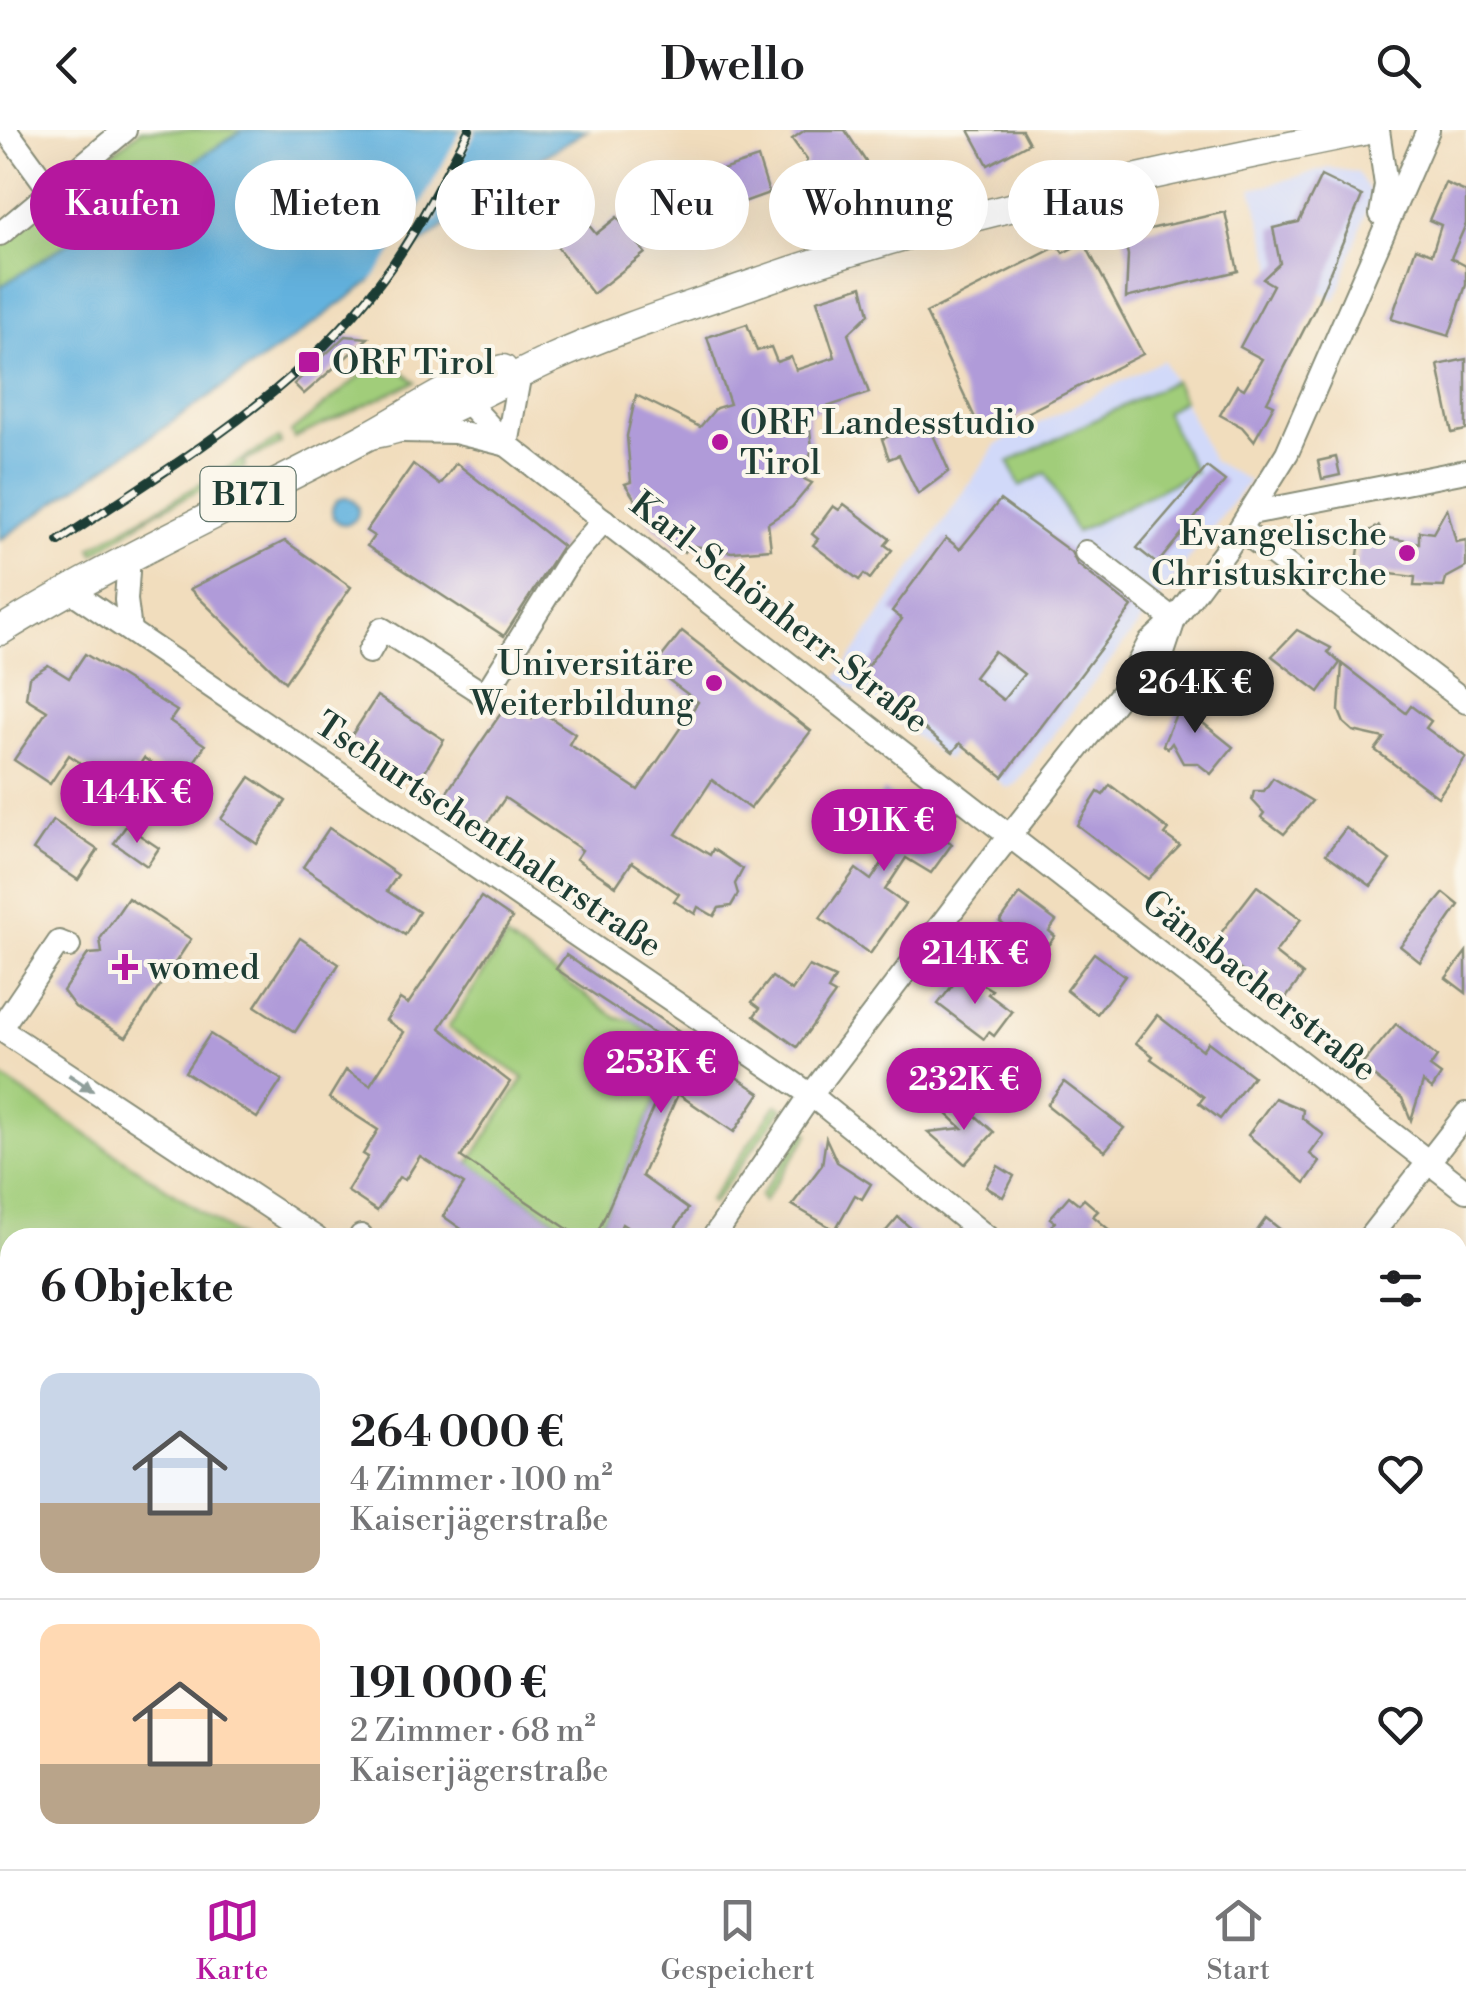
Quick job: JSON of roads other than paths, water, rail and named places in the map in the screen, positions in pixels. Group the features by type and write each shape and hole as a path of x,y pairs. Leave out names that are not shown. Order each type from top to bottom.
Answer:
{"main road":[{"name":"B171","path":"0,631 129,557 458,393 753,284 913,234 1368,130"},
{"name":"B171","path":"458,393 520,378 549,360"}],"street":[{"path":"6,130 30,163"},
{"path":"90,160 125,130"},
{"path":"1376,242 1386,185 1378,130"},
{"path":"720,1228 810,1095 1126,689 1148,642 1174,620 1246,521 1321,382 1376,242 1428,130"},
{"path":"0,234 30,210"},
{"path":"507,445 520,378"},
{"name":"Karl-Schönherr-Straße","path":"458,393 507,445 1010,834"},
{"name":"Karl-Schönherr-Straße","path":"382,433 455,432 507,445"},
{"path":"1246,521 1466,471"},
{"path":"369,652 382,629 486,694 568,562 604,520"},
{"path":"1246,521 1466,702"},
{"path":"1086,552 1174,620"},
{"path":"129,557 126,600 130,631"},
{"name":"Tschurtschenthalerstraße","path":"68,589 810,1095 976,1228"},
{"name":"Gänsbacherstraße","path":"1010,834 1466,1191"},
{"path":"69,946 59,942 0,1029 301,1228"},
{"path":"1377,1228 1466,1114"}],"water":[{"path":"243,130 587,130 538,160 436,160 436,233 416,248 416,160 235,160 235,250 413,250 297,336 0,540 0,287 57,250 215,250 215,160 197,160"},
{"path":"345,498 354,502 358,511 354,520 345,524 336,520 332,511 336,502"}],"railway":[{"path":"59,541 231,425 272,393 347,322 393,264 469,130"}],"place":[{"name":"ORF Tirol","path":"309,362"},
{"name":"ORF Landesstudio Tirol","path":"720,442"},
{"name":"Evangelische Christuskirche","path":"1407,553"},
{"name":"Universitäre Weiterbildung","path":"714,683"},
{"name":"womed","path":"125,967"}]}
